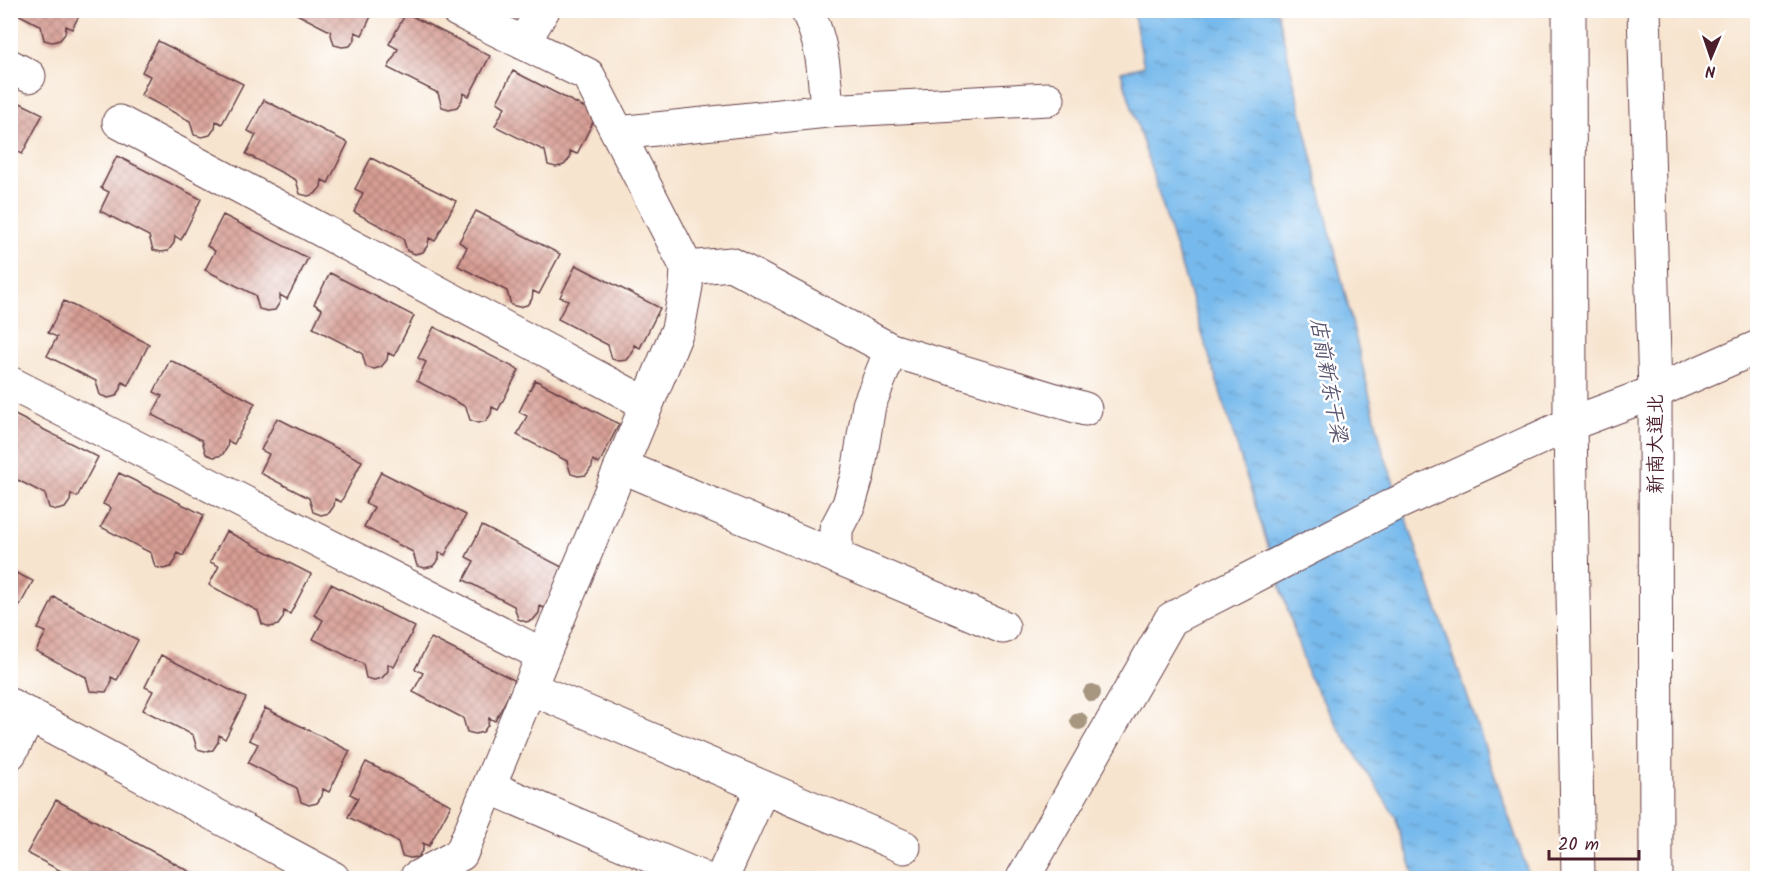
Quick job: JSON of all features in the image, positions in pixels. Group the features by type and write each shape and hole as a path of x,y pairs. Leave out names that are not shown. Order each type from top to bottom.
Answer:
{"main road":[{"path":"416,879 461,854 678,329 687,268 588,75 456,10"},
{"path":"523,43 543,10"},
{"path":"807,10 817,31 823,56 827,111"},
{"path":"1569,10 1570,424 1578,879"},
{"name":"新南大道北","path":"1644,10 1655,392 1656,879"},
{"path":"618,134 827,111 1048,99"},
{"path":"119,122 647,404"},
{"path":"687,268 731,264 891,350 1085,409"},
{"path":"1023,879 1172,619 1389,507 1570,424 1655,392 1758,347"},
{"path":"836,557 836,529 849,504 858,473 869,405 891,350"},
{"path":"10,384 543,655"},
{"path":"621,466 1003,627"},
{"path":"530,688 904,847"},
{"path":"10,753 20,710 296,870 333,879"},
{"path":"489,787 702,879"},
{"path":"722,879 763,787"}],"water":[{"name":"店前新东干梁","path":"1133,11 1277,11 1383,451 1530,878 1415,878 1395,816 1308,675 1121,72 1144,66"}],"building":[{"path":"10,10 82,10 72,29 66,26 65,34 60,40 52,42 44,40 41,26"},
{"path":"289,10 374,10 362,35 355,32 355,39 350,46 342,47 334,45 330,31"},
{"path":"406,13 490,56 469,96 463,93 462,100 457,107 449,109 442,107 438,93 388,68 398,49 389,44"},
{"path":"158,41 243,84 222,124 216,121 215,128 210,135 202,137 194,135 190,121 141,95 150,76 142,72"},
{"path":"513,71 597,114 577,154 570,151 570,158 564,165 556,167 548,165 545,151 495,126 505,107 497,102"},
{"path":"10,98 43,114 22,154 16,151 15,158 10,164"},
{"path":"264,100 348,143 328,183 322,180 321,187 315,194 308,196 300,194 296,180 246,154 256,135 248,131"},
{"path":"117,156 201,199 181,240 175,236 174,243 168,251 153,250 149,236 100,211 109,192 101,188"},
{"path":"371,158 456,201 435,241 429,238 428,245 423,252 415,254 407,251 403,238 354,212 363,193 355,189"},
{"path":"476,211 560,254 539,294 533,291 532,299 527,305 519,307 511,305 507,291 458,266 467,247 459,242"},
{"path":"223,215 308,258 287,299 280,295 280,302 275,310 259,309 255,295 205,270 215,251 207,246"},
{"path":"576,265 660,308 640,348 634,345 633,352 627,360 612,359 608,345 558,319 568,300 560,297"},
{"path":"330,273 414,316 394,356 388,353 387,360 381,367 374,369 366,367 362,353 313,328 322,309 314,304"},
{"path":"64,301 149,344 128,385 122,382 121,389 116,396 108,398 100,395 96,381 47,356 57,337 48,333"},
{"path":"434,327 519,370 498,410 492,407 491,414 486,421 478,423 470,420 466,407 417,381 426,362 418,358"},
{"path":"170,360 255,403 234,444 228,441 227,448 222,455 214,457 206,454 202,440 152,415 162,396 154,392"},
{"path":"535,380 619,424 599,464 593,460 592,467 586,475 571,474 567,461 517,435 527,416 519,412"},
{"path":"13,414 98,457 77,497 71,494 70,501 65,508 57,510 49,508 45,494 10,476 10,419"},
{"path":"277,418 362,461 341,502 335,499 334,506 329,513 321,515 313,512 309,498 260,473 269,454 261,450"},
{"path":"381,472 466,515 445,555 439,552 439,559 433,566 425,568 417,566 413,552 364,527 374,507 365,503"},
{"path":"119,473 204,515 183,556 177,553 176,560 171,567 163,569 155,567 151,553 101,527 111,508 103,504"},
{"path":"482,526 566,569 546,609 540,606 539,613 533,620 526,622 518,619 514,606 464,580 474,561 466,557"},
{"path":"226,531 311,574 290,614 284,611 283,618 278,625 270,627 262,624 258,611 209,585 219,566 210,562"},
{"path":"10,570 33,581 10,624"},
{"path":"331,584 415,627 394,667 388,664 388,671 382,678 374,680 366,678 363,664 313,639 323,620 314,615"},
{"path":"54,597 138,640 117,680 111,677 111,684 106,692 90,691 86,677 36,651 46,632 38,629"},
{"path":"431,638 516,681 495,721 489,718 488,725 483,732 475,734 467,732 463,718 413,692 423,673 415,669"},
{"path":"161,655 246,698 225,739 219,735 213,750 197,749 193,735 143,710 153,691 145,687"},
{"path":"265,708 350,751 329,792 323,789 322,796 317,803 309,805 301,802 297,788 248,763 258,744 249,740"},
{"path":"366,762 451,805 429,846 423,843 423,849 418,857 402,856 398,842 348,817 358,798 350,794"},
{"path":"56,800 202,878 74,878 27,853"}]}
